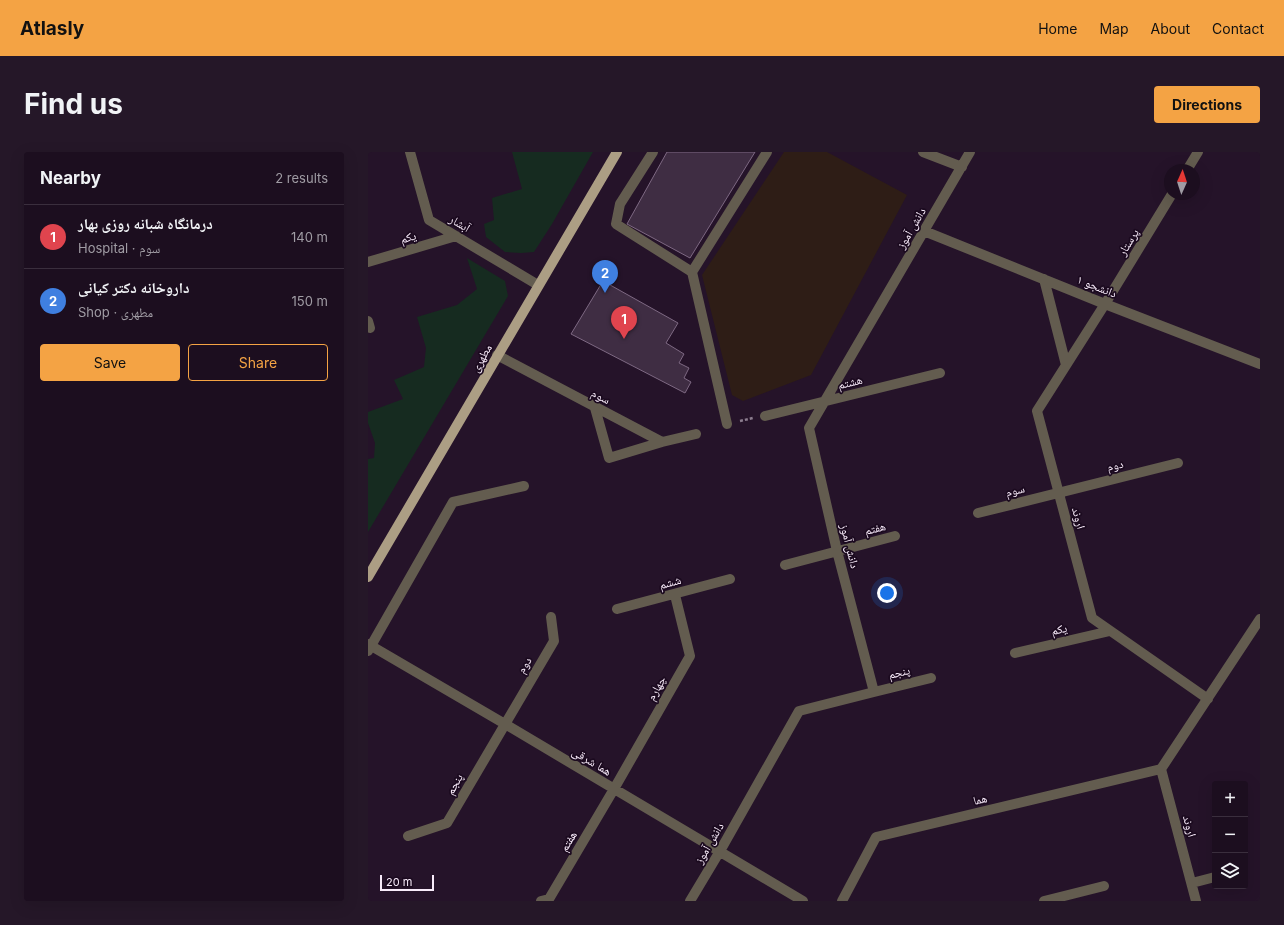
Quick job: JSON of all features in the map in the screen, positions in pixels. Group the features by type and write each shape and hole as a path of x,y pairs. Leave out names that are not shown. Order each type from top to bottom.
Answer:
{"main road":[{"name":"مطهری","path":"368,577 616,152"}],"street":[{"name":"آبشار","path":"410,152 428,220 538,285"},
{"path":"654,152 620,204 616,224 692,272 727,424"},
{"path":"692,272 767,152"},
{"path":"923,152 962,167"},
{"name":"دانش آموز","path":"690,901 799,711 874,692 837,551 809,428 970,152"},
{"path":"1191,164 1198,152"},
{"name":"پرستار","path":"1105,304 1168,200"},
{"name":"دانشجو ۱","path":"924,231 1105,304 1260,364"},
{"name":"یکم","path":"368,262 456,236"},
{"path":"1044,279 1066,365"},
{"name":"اروند","path":"1105,304 1037,411 1092,618 1208,698"},
{"name":"سوم","path":"497,355 662,442"},
{"name":"هشتم","path":"765,416 940,373"},
{"path":"595,408 609,458 662,442 696,434"},
{"name":"دوم","path":"1059,493 1178,462"},
{"path":"369,647 453,502 524,486"},
{"name":"سوم","path":"978,512 1059,493"},
{"name":"هفتم","path":"837,551 895,536"},
{"path":"785,565 837,551"},
{"name":"ششم","path":"617,610 730,579"},
{"name":"چهارم","path":"614,789 690,656 675,594"},
{"name":"دوم","path":"505,724 554,641 551,617"},
{"path":"1162,770 1260,619"},
{"name":"یکم","path":"1015,653 1110,631"},
{"name":"هما شرقی","path":"369,647 505,724 803,901"},
{"name":"پنجم","path":"874,692 931,678"},
{"name":"پنجم","path":"408,836 446,823 505,724"},
{"name":"اروند","path":"1162,770 1196,901"},
{"name":"هما","path":"842,901 876,837 1162,770"},
{"name":"هفتم","path":"541,901 549,899 614,789"},
{"path":"1192,883 1212,878"},
{"path":"1044,901 1066,899 1104,886"}],"shaded area":[{"path":"784,152 827,152 907,195 811,375 743,401 732,395 702,275"}],"green space":[{"path":"512,152 593,152 552,224 534,252 505,252 486,237 484,224 494,220 492,198 522,189"},
{"path":"467,258 505,281 508,296 368,532 368,459 374,458 375,443 368,423 368,412 403,399 394,380 424,367 426,348 417,317 457,305 477,289"}],"building":[{"path":"667,152 755,152 690,258 627,224"},
{"path":"603,281 678,323 666,343 684,354 679,363 689,368 684,378 691,382 685,393 571,334"}],"place":[{"name":"داروخانه دکتر کیانی","path":"605,293"},
{"name":"درمانگاه شبانه روزی بهار","path":"624,339"}]}
